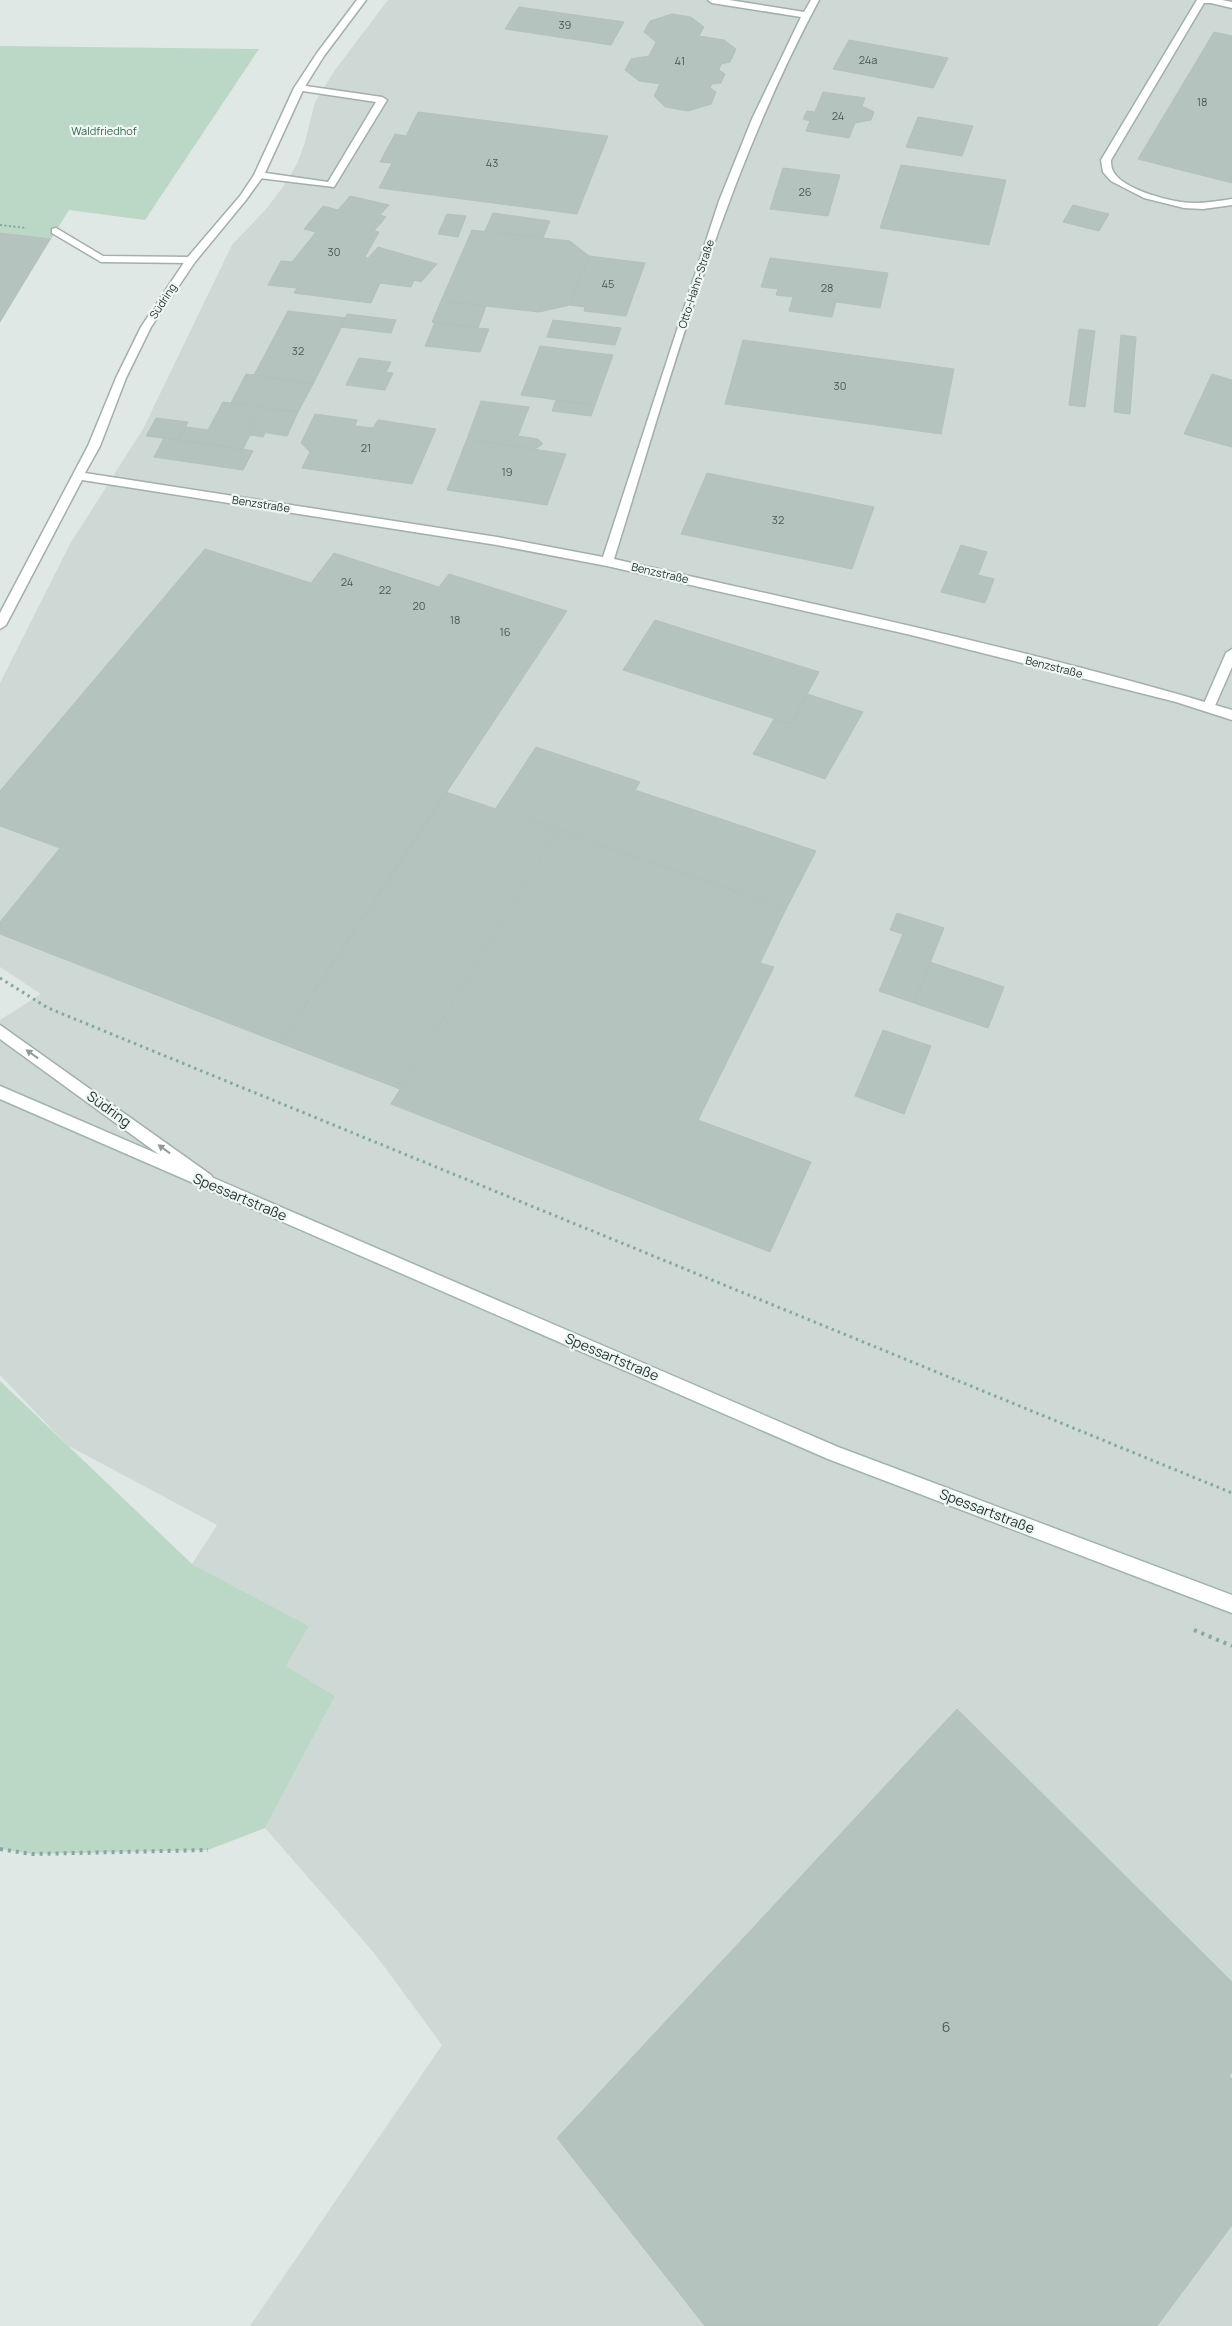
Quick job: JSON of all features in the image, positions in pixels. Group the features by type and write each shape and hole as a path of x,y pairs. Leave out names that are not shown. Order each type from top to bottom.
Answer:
{"street":[{"name":"Südring","path":"0,625 78,476 146,327 191,260 243,198 259,175 299,88 320,55 362,0"},
{"path":"712,0 806,15"},
{"name":"Otto-Hahn-Straße","path":"607,562 710,242 734,174 763,103 814,0"},
{"path":"1232,5 1211,0 1201,1 1106,160 1108,171 1121,183 1156,198 1193,206 1232,202"},
{"path":"259,175 331,186 382,100 299,88"},
{"path":"56,231 101,259 191,260"},
{"name":"Benzstraße","path":"78,476 469,536 607,562 910,631 1232,715"},
{"path":"1208,708 1232,653"},
{"name":"Südring","path":"0,1031 218,1188"},
{"name":"Spessartstraße","path":"0,1092 218,1188 834,1453 1232,1604"}],"path":[{"path":"0,978 48,1008 1232,1493"},
{"path":"0,1849 32,1854 208,1850"}],"shaded area":[{"path":"388,0 1232,0 1232,2326 250,2326 442,2045 375,1954 265,1828 335,1696 286,1666 309,1626 192,1564 217,1525 67,1445 0,1375 0,1020 41,994 0,967 0,683 70,544 143,429 232,245 267,208 282,188 297,164 305,142 315,102 335,70"}],"green space":[{"name":"Waldfriedhof","path":"0,46 259,49 145,220 69,210 0,322"},
{"path":"0,1381 192,1564 309,1626 286,1666 335,1696 265,1828 208,1850 32,1854 0,1849"}],"building":[{"path":"519,7 624,22 611,45 505,29"},
{"path":"672,14 691,17 704,27 699,36 724,40 736,49 730,62 721,64 719,70 725,74 721,83 712,84 710,88 716,92 711,104 688,111 665,107 654,96 660,84 639,81 625,70 631,59 649,56 656,42 644,32 650,21"},
{"path":"1214,32 1232,36 1232,183 1138,159"},
{"path":"849,40 948,58 933,88 833,69"},
{"path":"823,92 865,98 862,106 874,112 871,120 855,123 849,138 806,131 810,121 803,119 807,111 815,112"},
{"path":"418,112 608,136 577,214 379,188 392,163 380,162 395,134 406,136"},
{"path":"918,117 973,126 962,156 906,147"},
{"path":"901,165 1006,180 989,245 880,228"},
{"path":"783,168 840,175 828,216 770,209"},
{"path":"350,196 389,205 380,215 386,217 374,231 379,232 365,257 368,258 378,247 437,264 421,282 414,280 411,287 380,283 371,303 294,293 297,288 268,285 281,261 292,262 316,232 304,229 323,206 338,210"},
{"path":"1073,205 1109,214 1099,231 1063,222"},
{"path":"493,213 550,221 543,238 485,231"},
{"path":"447,214 466,216 458,237 438,234"},
{"path":"472,230 570,241 589,256 570,305 539,312 441,301"},
{"path":"0,233 50,239 0,322"},
{"path":"589,256 645,263 626,316 584,311 585,307 570,305"},
{"path":"770,258 888,273 880,308 836,302 832,317 789,311 793,297 776,295 778,289 761,287"},
{"path":"441,301 486,306 478,328 432,322"},
{"path":"288,311 346,318 313,384 254,375"},
{"path":"347,314 396,320 391,333 341,327"},
{"path":"553,320 621,328 615,345 547,337"},
{"path":"435,322 489,329 480,352 425,346"},
{"path":"1079,329 1095,331 1085,407 1069,405"},
{"path":"1121,335 1136,337 1130,414 1114,412"},
{"path":"743,340 954,369 941,434 725,404"},
{"path":"540,346 613,355 595,405 521,395"},
{"path":"359,358 391,362 386,372 393,373 385,390 346,385"},
{"path":"246,374 313,384 298,412 231,403"},
{"path":"1212,374 1232,380 1232,447 1184,434"},
{"path":"556,400 595,405 591,416 552,411"},
{"path":"481,401 529,407 518,436 538,439 543,444 535,449 467,439"},
{"path":"223,402 260,407 248,430 265,433 263,437 250,435 243,449 179,440 186,427 208,430"},
{"path":"260,407 298,412 287,436 248,430"},
{"path":"315,414 357,420 355,426 373,428 378,420 436,429 412,484 302,468 310,452 301,443"},
{"path":"156,418 188,422 179,440 146,436"},
{"path":"164,438 253,451 243,470 154,457"},
{"path":"467,439 566,454 547,505 447,490"},
{"path":"707,473 874,507 852,569 681,534"},
{"path":"961,545 987,552 978,575 994,579 985,603 941,592"},
{"path":"205,549 311,583 334,553 439,587 449,574 567,611 280,1043 0,934 0,922 60,848 0,826 0,791"},
{"path":"655,620 819,672 791,724 623,670"},
{"path":"807,694 863,712 825,779 753,754 774,719 791,724"},
{"path":"536,747 640,782 635,790 816,851 786,909 496,808"},
{"path":"446,792 558,830 400,1089 280,1043"},
{"path":"558,830 786,909 760,963 774,967 698,1120 811,1162 770,1252 391,1104"},
{"path":"897,913 944,928 914,1003 879,991 903,934 890,930"},
{"path":"930,962 1004,987 988,1028 914,1003"},
{"path":"883,1030 931,1046 904,1114 855,1096"},
{"path":"957,1709 1232,1982 1232,2072 1229,2076 1232,2079 1232,2225 1157,2326 705,2326 557,2138"}]}
